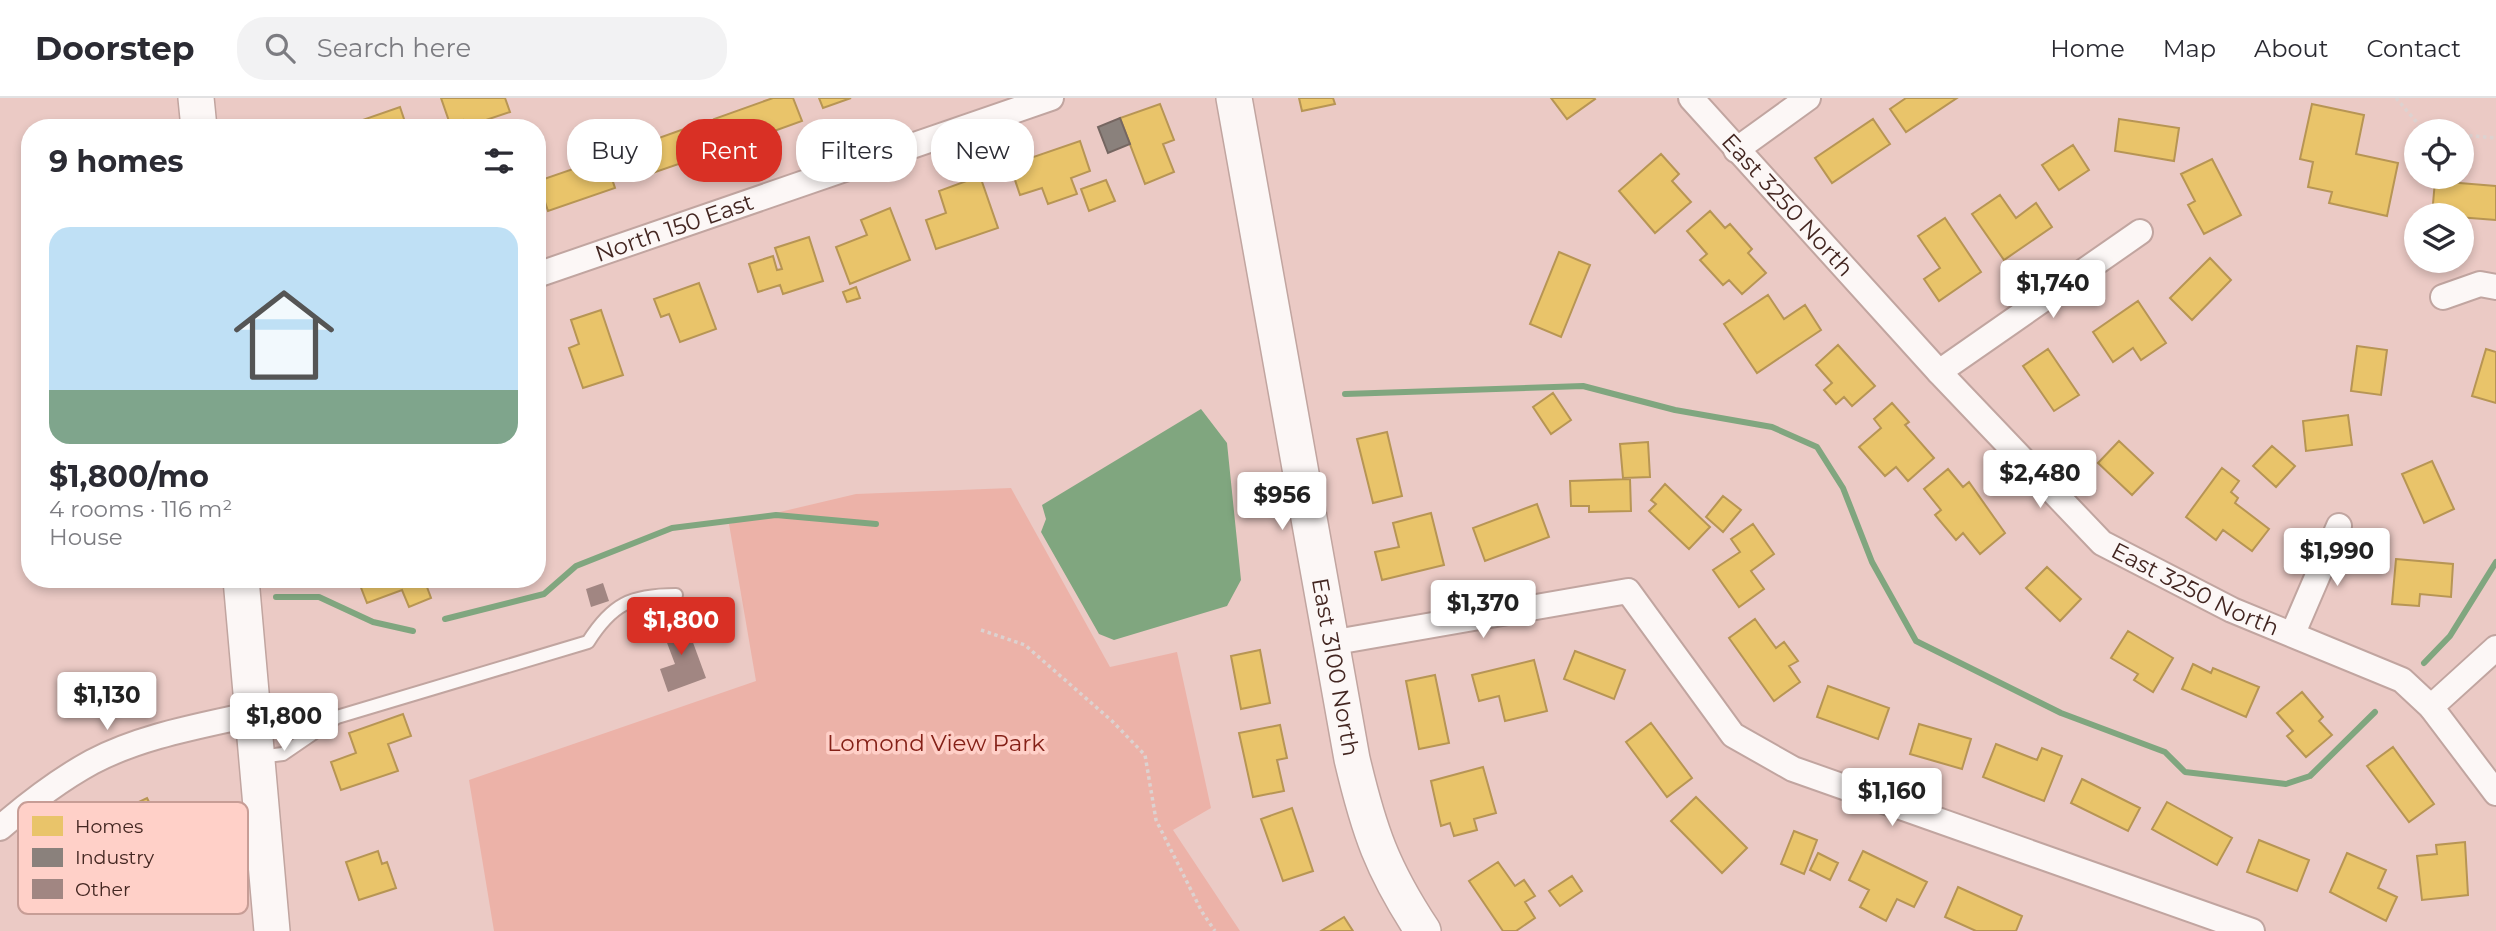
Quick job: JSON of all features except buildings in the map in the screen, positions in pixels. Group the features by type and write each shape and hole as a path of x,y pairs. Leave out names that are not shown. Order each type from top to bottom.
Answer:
{"street":[{"path":"196,98 198,119"},
{"name":"North 150 East","path":"546,272 1051,98"},
{"name":"East 3100 North","path":"1234,98 1352,759 1373,842 1400,895 1423,931"},
{"name":"East 3250 North","path":"1691,98 1939,372 2102,543 2232,610 2402,680 2431,708 2496,793"},
{"path":"1736,150 1808,98"},
{"path":"1939,372 2140,232"},
{"path":"2443,297 2480,284 2496,287"},
{"path":"2292,633 2339,526"},
{"path":"242,588 272,931"},
{"path":"1331,643 1628,591 1733,735 1793,769 2252,931"},
{"path":"2431,708 2496,648"},
{"path":"30,802 94,761 162,735 253,714"},
{"path":"0,828 18,813"}],"lane":[{"path":"257,757 283,754 337,717 588,642 603,617 623,604 652,595 676,595"}],"path":[{"path":"2396,98 2414,119"},
{"path":"2474,136 2496,138"},
{"path":"981,630 1025,645 1112,721 1145,755 1156,820 1202,912 1215,931"}],"green space":[{"name":"Lomond View Park","path":"1011,488 1110,667 1177,652 1211,808 1173,830 1240,931 494,931 469,780 756,681 729,524 856,494"}],"shaded area":[{"path":"1201,409 1227,443 1241,580 1227,606 1114,640 1099,634 1041,532 1046,519 1042,505"}],"waterway":[{"path":"1345,394 1583,386 1675,410 1772,427 1817,447 1843,488 1872,562 1916,641 2061,713 2165,752 2185,772 2286,784 2310,776 2375,712"},
{"path":"445,619 544,594 576,566 672,528 776,515 876,524"},
{"path":"2424,663 2450,636 2496,562"},
{"path":"276,597 319,597 373,622 413,631"}]}
